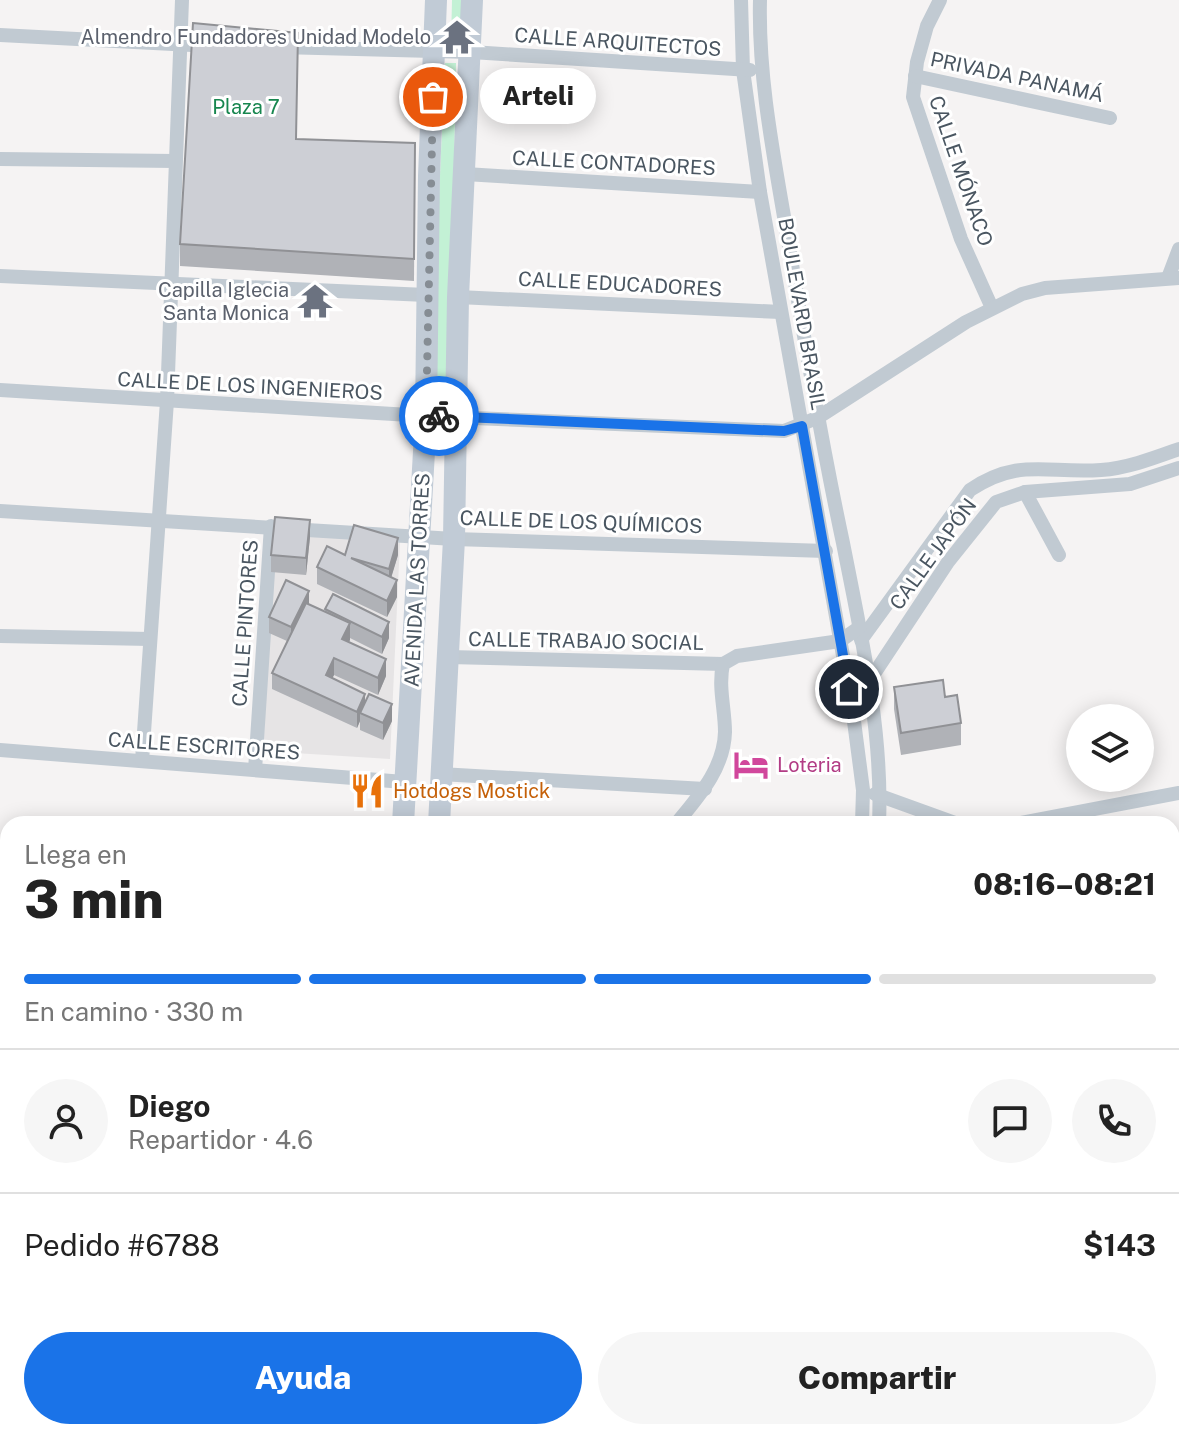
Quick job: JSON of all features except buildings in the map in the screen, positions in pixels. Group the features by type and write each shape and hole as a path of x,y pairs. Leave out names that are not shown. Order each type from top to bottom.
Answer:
{"main road":[{"name":"AVENIDA LAS TORRES","path":"403,816 426,416 426,295 436,0"},
{"name":"AVENIDA LAS TORRES","path":"439,816 454,539 458,297 472,0"}],"street":[{"path":"142,761 167,401 182,0"},
{"name":"BOULEVARD BRASIL","path":"741,0 743,70 760,192 852,706 863,790 862,816"},
{"name":"BOULEVARD BRASIL","path":"760,0 763,70 817,418 861,632 880,796 879,816"},
{"name":"CALLE MÓNACO","path":"940,0 927,26 913,97 961,239 992,308"},
{"path":"0,35 224,46"},
{"name":"CALLE ARQUITECTOS","path":"270,47 471,52 763,70"},
{"name":"PRIVADA PANAMÁ","path":"915,76 1110,118"},
{"path":"0,159 175,161"},
{"name":"CALLE CONTADORES","path":"465,174 760,192"},
{"path":"1174,278 1179,249"},
{"path":"0,276 426,295"},
{"name":"CALLE DE LOS INGENIEROS","path":"0,390 426,416 784,431 817,418 992,308 1022,294 1045,288 1174,278"},
{"name":"CALLE EDUCADORES","path":"458,297 781,312"},
{"name":"CALLE JAPÓN","path":"845,665 861,632 970,490 991,476 1009,469 1103,470 1145,462 1179,449"},
{"name":"CALLE JAPÓN","path":"852,706 984,513 1011,495 1130,484 1179,468"},
{"path":"1025,492 1059,555"},
{"name":"CALLE DE LOS QUÍMICOS","path":"0,511 421,534 454,539 826,551"},
{"name":"CALLE PINTORES","path":"255,770 271,526"},
{"path":"840,641 861,632"},
{"path":"0,636 150,639"},
{"name":"CALLE TRABAJO SOCIAL","path":"449,657 723,664 737,656 840,641"},
{"path":"683,816 705,789 719,761 724,741 720,677 723,664"},
{"name":"CALLE ESCRITORES","path":"0,750 404,782"},
{"path":"440,774 705,789"},
{"path":"863,790 936,816"},
{"path":"1057,816 1179,793"}],"shaded area":[{"path":"275,533 400,542 390,759 263,751"}],"green space":[{"path":"452,0 464,0 463,44 451,43"},
{"path":"445,63 456,63 450,400 430,399"}],"way so far":[{"path":"433,97 426,295 426,416 439,416"}],"place":[{"name":"Almendro Fundadores Unidad Modelo","path":"457,37"},
{"name":"Arteli","path":"433,97"},
{"name":"Capilla Iglecia Santa Monica","path":"315,301"},
{"name":"Loteria","path":"751,765"},
{"name":"Hotdogs Mostick","path":"367,791"}],"route":[{"path":"439,416 784,431 802,426 849,689"}],"park label":[{"name":"Plaza 7","path":"246,107"}]}
